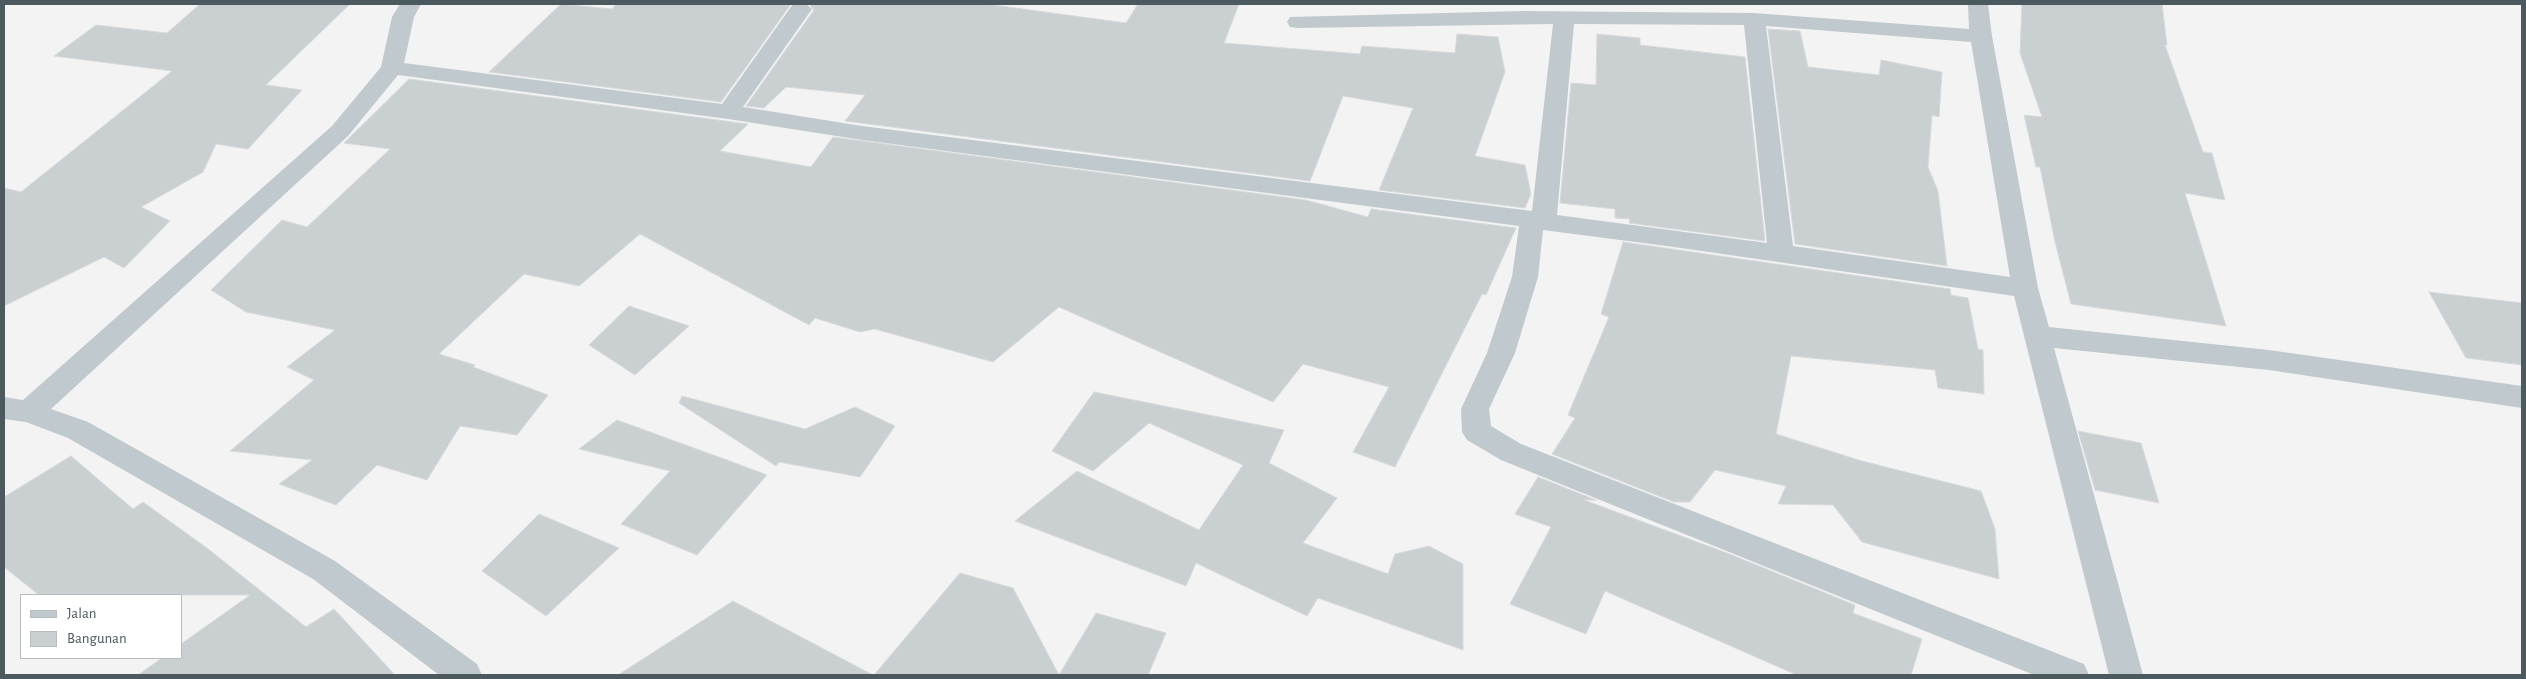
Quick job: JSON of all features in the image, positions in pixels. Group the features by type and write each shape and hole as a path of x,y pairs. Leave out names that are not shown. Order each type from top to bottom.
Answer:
{"street":[{"path":"16,410 340,131 392,68 403,17 410,4"},
{"path":"1978,4 1981,36 2025,288 2126,675"},
{"path":"728,112 801,9"},
{"path":"1298,22 1564,16 1754,19 1981,36"},
{"path":"1564,16 1538,221 1525,277 1502,353 1476,409 1477,432 1511,452 2072,675"},
{"path":"1754,19 1781,253"},
{"path":"392,68 728,112 862,133 1781,253 2025,288"},
{"path":"2036,336 2269,360 2522,397"},
{"path":"16,410 78,430 324,570 466,675"}],"building":[{"path":"200,4 350,4 266,85 302,90 248,149 216,144 203,172 141,207 170,221 124,268 104,257 4,306 4,188 21,192 172,71 54,56 96,25 167,33"},
{"path":"561,4 612,9 616,4 791,4 721,102 489,72"},
{"path":"809,4 986,4 1126,23 1138,4 1239,4 1224,43 1360,54 1362,46 1455,53 1457,34 1498,37 1505,72 1475,156 1525,165 1531,194 1525,208 1379,190 1413,108 1343,96 1310,181 845,121 865,95 786,87 764,108 746,106 814,10"},
{"path":"2022,4 2162,4 2167,45 2165,45 2203,152 2212,153 2225,200 2185,193 2226,326 2071,304 2055,242 2040,167 2036,167 2024,115 2042,117 2020,53"},
{"path":"1768,29 1800,31 1808,67 1879,75 1881,60 1942,72 1939,117 1932,115 1928,167 1938,191 1947,266 1795,244"},
{"path":"1597,34 1640,38 1640,45 1745,57 1765,241 1629,223 1630,219 1615,218 1615,209 1560,203 1571,83 1596,85"},
{"path":"409,79 748,124 720,151 811,167 833,137 1306,200 1368,217 1371,209 1516,228 1486,295 1482,294 1395,467 1353,452 1389,387 1303,364 1273,402 1059,307 993,362 875,329 860,332 815,318 809,325 640,234 579,286 524,274 439,354 475,365 473,367 548,395 517,435 460,426 427,480 377,465 336,505 279,484 312,460 230,451 314,380 287,367 335,330 246,312 211,290 282,220 307,227 390,149 344,143"},
{"path":"1623,242 1950,289 1951,295 1968,298 1978,349 1983,350 1984,394 1938,388 1935,370 1791,356 1776,434 1862,461 1981,491 1995,529 1999,579 1862,542 1833,505 1778,504 1786,486 1715,470 1690,502 1674,502 1552,454 1575,418 1568,415 1609,317 1601,314"},
{"path":"2429,292 2522,303 2522,365 2466,358"},
{"path":"629,306 689,326 635,375 589,345"},
{"path":"1094,392 1284,430 1269,463 1337,498 1303,543 1388,574 1395,554 1429,546 1463,564 1463,650 1318,598 1307,616 1196,563 1186,586 1015,521 1077,471 1199,530 1243,465 1149,423 1093,471 1052,451"},
{"path":"682,396 805,429 855,407 895,426 860,477 779,462 776,466 679,403"},
{"path":"617,420 767,475 697,555 621,524 670,471 579,449"},
{"path":"2078,431 2141,443 2159,503 2095,490"},
{"path":"71,456 133,509 143,502 207,548 306,627 334,609 395,675 138,675 161,659 182,659 182,643 250,595 38,594 4,567 4,497"},
{"path":"1538,477 1596,500 1584,500 1727,553 1855,605 1853,613 1922,639 1911,675 1797,675 1605,591 1586,634 1510,604 1551,527 1515,514"},
{"path":"539,514 619,548 546,616 482,571"},
{"path":"960,573 1013,588 1059,675 874,675"},
{"path":"733,601 873,675 618,675"},
{"path":"1096,613 1166,633 1148,675 1059,675"}]}
